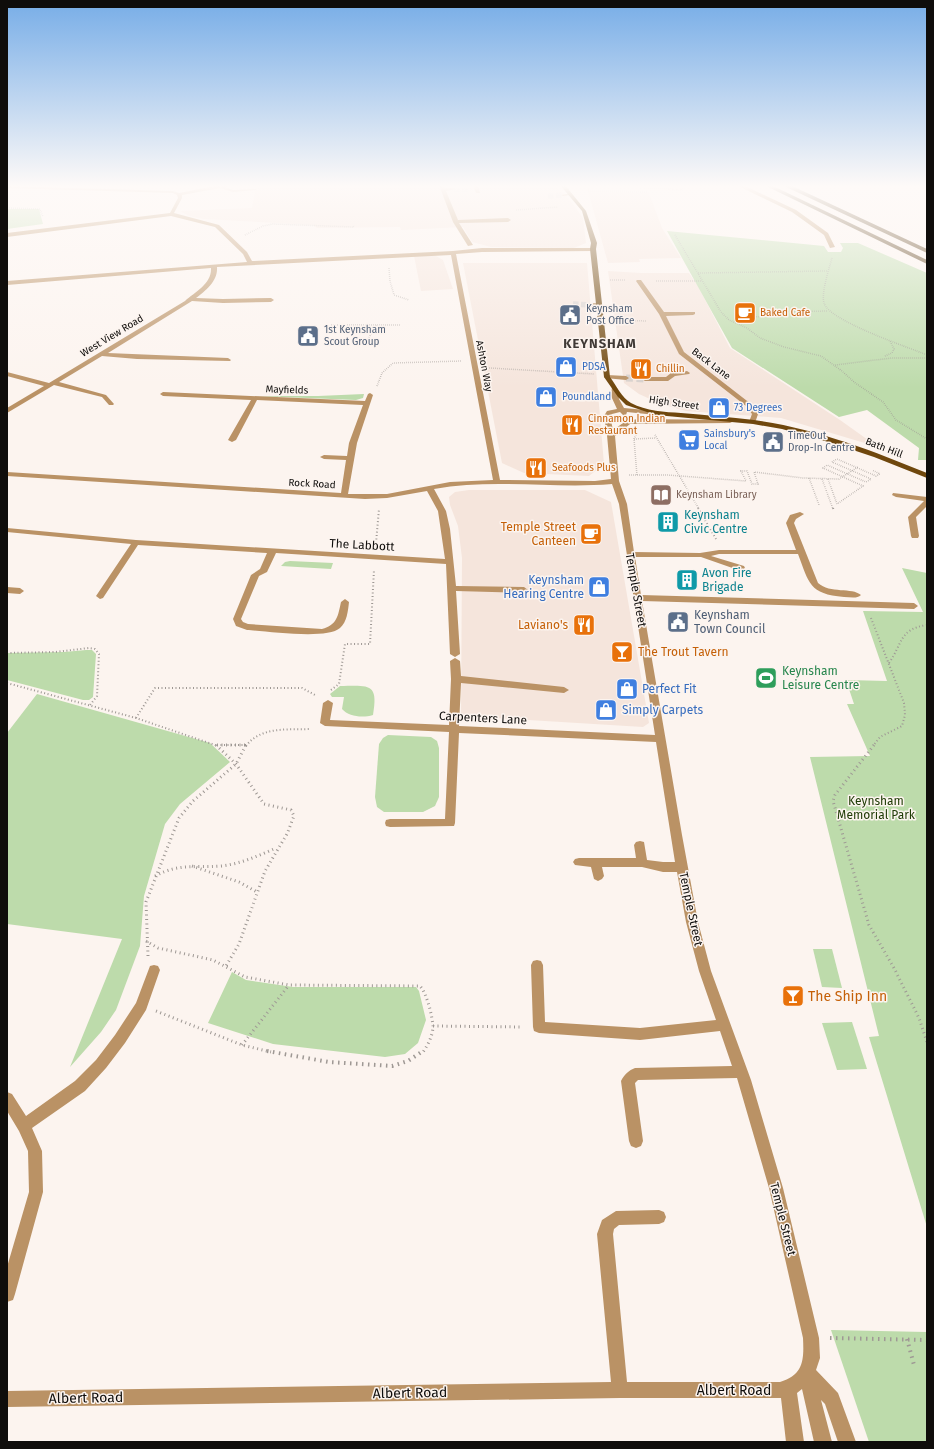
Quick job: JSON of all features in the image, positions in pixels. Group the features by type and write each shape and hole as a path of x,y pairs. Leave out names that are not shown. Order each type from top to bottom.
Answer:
{"highway":[{"path":"907,253 927,262"}],"main road":[{"name":"High Street","path":"593,253 607,376 614,388 628,404 656,413 740,421"},
{"name":"Bath Hill","path":"740,421 783,427 835,440 879,455 927,476"}],"street":[{"path":"245,253 250,263"},
{"path":"7,283 250,263 453,253"},
{"name":"Ashton Way","path":"453,253 497,482"},
{"name":"West View Road","path":"7,411 190,299 210,281 215,273 214,266"},
{"name":"Back Lane","path":"639,280 662,314 681,353 749,405 755,414 753,422"},
{"path":"190,299 223,301 272,300"},
{"path":"589,305 599,305"},
{"path":"662,314 693,313"},
{"path":"102,354 137,357 228,360"},
{"path":"645,378 670,381 673,374 687,372"},
{"path":"7,374 104,396 112,404"},
{"path":"607,376 626,378"},
{"name":"High Street","path":"614,388 614,398 617,405 628,419 628,422"},
{"name":"Mayfields","path":"163,394 367,403"},
{"path":"344,496 350,458 370,395"},
{"path":"232,440 255,398"},
{"path":"622,410 656,413"},
{"name":"Temple Street","path":"622,410 610,412 607,416 612,436 615,478 623,504 682,867 705,971 740,1072 776,1188 811,1338 812,1358 807,1372"},
{"path":"612,436 628,422 648,420 740,421"},
{"path":"324,457 350,458"},
{"name":"Rock Road","path":"7,474 365,497 380,496 450,484 497,482 595,483 615,478"},
{"path":"390,823 450,823 456,680 450,588 450,562 444,520 429,488"},
{"path":"896,495 927,500"},
{"path":"915,536 912,517 927,500"},
{"path":"800,514 793,517 790,523 814,584 817,587 832,593 857,595"},
{"name":"The Labbott","path":"7,530 136,542 272,552 450,562"},
{"path":"100,596 136,542"},
{"path":"272,552 264,570 255,575 237,620 239,624 247,627 322,632 337,628 340,624 345,602"},
{"path":"630,554 700,555 724,552 802,552"},
{"path":"700,555 741,568"},
{"path":"450,588 524,590"},
{"path":"7,590 20,591"},
{"path":"638,598 914,606"},
{"path":"456,680 564,690"},
{"name":"Carpenters Lane","path":"327,698 325,723 660,739"},
{"path":"640,845 642,863"},
{"path":"579,862 642,863 663,867 682,867"},
{"path":"596,862 598,876"},
{"path":"537,965 539,1027 640,1034 724,1025"},
{"path":"24,1126 80,1086 101,1064 120,1039 141,1006 152,975"},
{"path":"636,1142 628,1081 634,1074 740,1072"},
{"path":"7,1099 24,1126 34,1152 36,1192 7,1294"},
{"path":"620,1390 605,1234 607,1225 616,1218 659,1217"},
{"path":"807,1372 824,1442"},
{"path":"807,1372 832,1399 847,1442"},
{"name":"Albert Road","path":"7,1399 620,1390 780,1390 794,1386 807,1372"},
{"path":"788,1388 795,1442"}],"path":[{"path":"685,253 721,312 729,320 747,328 760,338 784,347 816,355 835,365 854,382 883,402 896,420 927,439"},
{"path":"831,253 823,296 824,304 829,311 846,322 927,355"},
{"path":"389,256 390,281 394,295 409,300"},
{"path":"697,273 828,271"},
{"path":"750,317 772,316 770,312 829,311"},
{"path":"600,320 646,321"},
{"path":"331,325 401,325"},
{"path":"367,341 376,325"},
{"path":"882,357 892,353 894,349 888,340"},
{"path":"835,365 882,357 927,358"},
{"path":"370,395 376,387 382,373 392,362 463,361 464,363 474,365 607,376"},
{"path":"637,476 634,439 639,431"},
{"path":"653,432 678,477 724,552"},
{"path":"612,436 634,439 656,438"},
{"path":"828,479 837,504 863,486 822,468 827,465 866,482 870,479 832,462 837,459 876,476 880,474 867,468"},
{"path":"615,478 637,476 746,481 741,471 747,471 752,484 758,484 754,472 809,478 839,479 861,465 854,462"},
{"path":"809,478 819,505"},
{"path":"822,478 834,511"},
{"path":"327,698 339,684 345,644 370,644 374,558 380,496"},
{"path":"869,614 904,704 906,712 905,720 902,726 880,737 835,795 833,801 869,925 894,968 919,1018 927,1042"},
{"path":"888,663 896,654 902,636 912,627 927,625"},
{"path":"7,653 55,652 89,648 95,650 99,654 97,696 90,705"},
{"path":"7,683 136,718 217,745 246,745"},
{"path":"136,718 155,688 302,688 320,698 316,701"},
{"path":"152,975 146,941 146,902 179,818 193,801 236,764 246,745 253,737 266,731 312,729"},
{"path":"217,745 236,764 264,804 290,810 294,816 287,834 265,871 239,944 226,966"},
{"path":"155,877 169,868 188,865 211,866 238,863 257,858 278,848"},
{"path":"188,865 239,882 257,892"},
{"path":"141,1006 242,1045 270,1052 329,1062 392,1066 408,1061 422,1053 429,1044 433,1026 425,992 420,986 289,985 245,977 213,960 158,948 146,941"},
{"path":"242,1045 289,985"},
{"path":"433,1026 539,1027"},
{"path":"811,1338 927,1340"},
{"path":"907,1340 914,1365"}],"shaded area":[{"path":"605,253 678,253 681,258 639,259 640,262 608,263"},
{"path":"414,256 436,256 443,260 453,289 421,291"},
{"path":"463,263 587,263 604,464 589,476 524,473 502,463"},
{"path":"608,271 689,273 698,286 730,348 840,420 878,447 781,418 686,411 661,404 639,394 624,383"},
{"path":"469,490 585,490 611,502 649,723 643,727 461,716 462,558 458,526 450,505 449,497 455,492"}],"green space":[{"path":"679,253 880,253 927,273 927,460 918,460 919,448 867,410 839,417 732,348"},
{"path":"364,394 363,398 356,400 257,396 318,396"},
{"path":"285,562 333,563 331,569 281,566"},
{"name":"Keynsham Memorial Park","path":"902,568 927,573 927,1227 869,1037 879,1036 810,757 870,756 847,704 854,704 846,680 887,681 863,611 923,612"},
{"path":"92,650 96,654 93,697 89,700 83,700 7,680 7,653"},
{"path":"340,686 364,686 373,691 373,715 356,716 345,712 342,709 344,697 332,697 330,694"},
{"path":"37,694 210,743 230,762 180,804 165,824 144,896 140,946 116,1010 101,1032 70,1067 122,939 7,924 7,733"},
{"path":"388,735 431,737 437,741 439,748 439,797 435,806 423,812 384,812 377,807 375,797 379,744 383,738"},
{"path":"813,949 832,949 842,988 822,987"},
{"path":"232,972 246,980 293,987 416,987 419,991 426,1020 418,1043 405,1054 385,1057 273,1044 208,1023"},
{"path":"852,1022 867,1069 837,1070 822,1023"},
{"path":"831,1330 927,1332 927,1442 869,1442"}],"tunnel":[{"path":"573,304 589,305"},
{"path":"626,378 645,379"}],"place":[{"name":"Baked Cafe","path":"745,313"},
{"name":"Keynsham Post Office","path":"570,315"},
{"name":"1st Keynsham Scout Group","path":"308,336"},
{"name":"PDSA","path":"566,367"},
{"name":"Chillin","path":"641,369"},
{"name":"Poundland","path":"546,397"},
{"name":"73 Degrees","path":"719,408"},
{"name":"Cinnamon Indian Restaurant","path":"572,425"},
{"name":"Sainsbury's Local","path":"689,440"},
{"name":"TimeOut Drop-In Centre","path":"773,442"},
{"name":"Seafoods Plus","path":"536,468"},
{"name":"Keynsham Library","path":"661,495"},
{"name":"Keynsham Civic Centre","path":"668,522"},
{"name":"Temple Street Canteen","path":"591,534"},
{"name":"Avon Fire Brigade","path":"687,580"},
{"name":"Keynsham Hearing Centre","path":"599,587"},
{"name":"Keynsham Town Council","path":"678,622"},
{"name":"Laviano's","path":"584,625"},
{"name":"The Trout Tavern","path":"622,652"},
{"name":"Keynsham Leisure Centre","path":"766,678"},
{"name":"Perfect Fit","path":"627,689"},
{"name":"Simply Carpets","path":"606,710"},
{"name":"The Ship Inn","path":"793,996"}],"district":[{"name":"KEYNSHAM","path":"600,343"}]}
